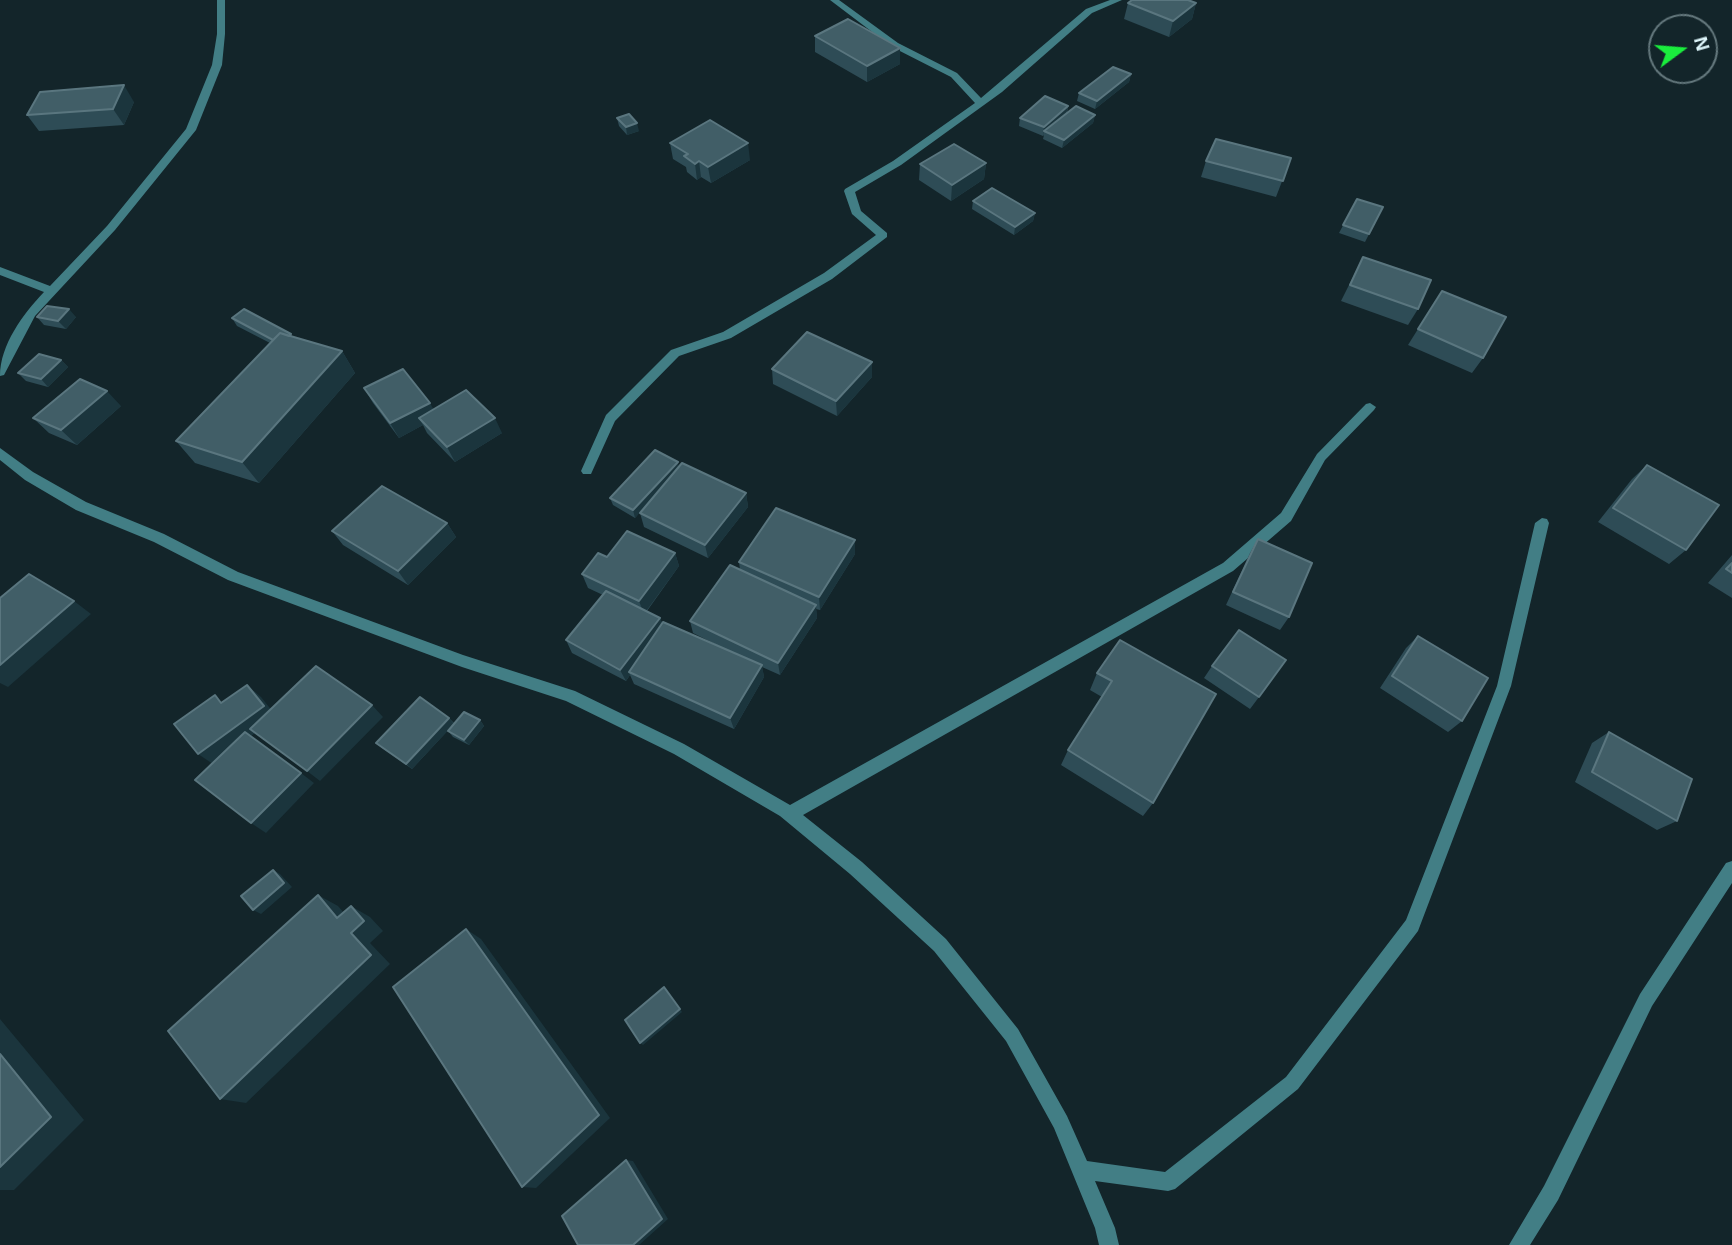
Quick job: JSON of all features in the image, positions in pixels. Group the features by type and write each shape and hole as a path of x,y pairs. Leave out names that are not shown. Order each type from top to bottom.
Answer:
{"street":[{"path":"0,372 30,314 111,228 191,130 218,65 221,0"},
{"path":"834,0 895,44 954,75 980,103"},
{"path":"587,471 610,418 674,353 727,335 828,276 883,235 856,212 849,191 897,163 999,90 1089,11 1118,0"},
{"path":"0,271 51,291"},
{"path":"789,814 1228,567 1286,517 1321,457 1370,407"},
{"path":"0,453 29,476 80,506 159,538 233,576 462,662 570,696 679,749 789,814 856,868 940,945 1012,1035 1061,1122 1082,1170 1109,1245"},
{"path":"1082,1170 1168,1182 1292,1083 1412,925 1504,686 1542,523"},
{"path":"1519,1245 1551,1193 1646,1000 1732,869"}],"building":[{"path":"1132,0 1188,0 1196,3 1173,21 1128,3"},
{"path":"848,19 900,48 867,66 815,36"},
{"path":"1113,67 1131,74 1097,101 1079,93"},
{"path":"124,85 113,109 27,115 40,92"},
{"path":"1045,96 1068,106 1044,127 1020,118"},
{"path":"1076,106 1095,115 1064,140 1044,131"},
{"path":"629,114 637,123 626,127 617,118"},
{"path":"710,120 748,143 708,167 699,161 695,164 684,156 688,154 670,143"},
{"path":"1216,139 1291,158 1283,181 1206,161"},
{"path":"954,144 986,163 952,185 920,164"},
{"path":"992,188 1035,213 1015,227 973,201"},
{"path":"1357,199 1383,207 1369,234 1343,225"},
{"path":"1363,257 1431,280 1418,309 1350,285"},
{"path":"1442,291 1506,317 1483,358 1418,329"},
{"path":"47,306 69,309 58,321 37,317"},
{"path":"244,309 291,334 289,336 280,333 273,340 232,318"},
{"path":"807,332 872,362 836,401 772,369"},
{"path":"280,333 342,351 242,462 176,441"},
{"path":"39,354 61,360 41,379 18,373"},
{"path":"403,369 430,403 390,423 364,388"},
{"path":"80,379 107,391 61,430 33,418"},
{"path":"466,390 495,418 447,447 419,418"},
{"path":"655,450 678,462 633,510 610,498"},
{"path":"682,463 746,493 705,545 640,513"},
{"path":"1647,465 1719,505 1686,550 1613,508"},
{"path":"382,486 447,523 398,571 332,531"},
{"path":"776,508 855,540 819,597 739,562"},
{"path":"627,531 675,553 639,601 582,574 598,553 607,557"},
{"path":"1258,539 1312,563 1289,617 1233,592"},
{"path":"730,565 816,605 778,663 690,621"},
{"path":"29,574 74,601 0,665 0,598"},
{"path":"606,591 660,618 620,670 566,640"},
{"path":"663,622 762,665 730,718 629,672"},
{"path":"1239,630 1286,660 1259,697 1212,666"},
{"path":"1418,636 1488,678 1462,721 1392,676"},
{"path":"1120,640 1216,694 1153,803 1068,750 1112,681 1097,673"},
{"path":"316,666 372,705 307,771 250,729"},
{"path":"247,685 264,706 198,754 174,724 215,695 221,703"},
{"path":"420,697 449,718 406,764 376,743"},
{"path":"464,712 480,720 464,740 448,731"},
{"path":"245,732 301,773 251,823 195,780"},
{"path":"1609,732 1692,779 1677,821 1592,772"},
{"path":"273,870 284,883 253,910 241,896"},
{"path":"318,895 337,918 351,906 364,921 351,933 371,955 220,1099 168,1031"},
{"path":"466,929 599,1115 522,1187 393,987"},
{"path":"664,987 680,1009 640,1043 625,1020"},
{"path":"0,1054 51,1117 0,1167"},
{"path":"626,1160 662,1219 633,1245 578,1245 562,1216"}]}
